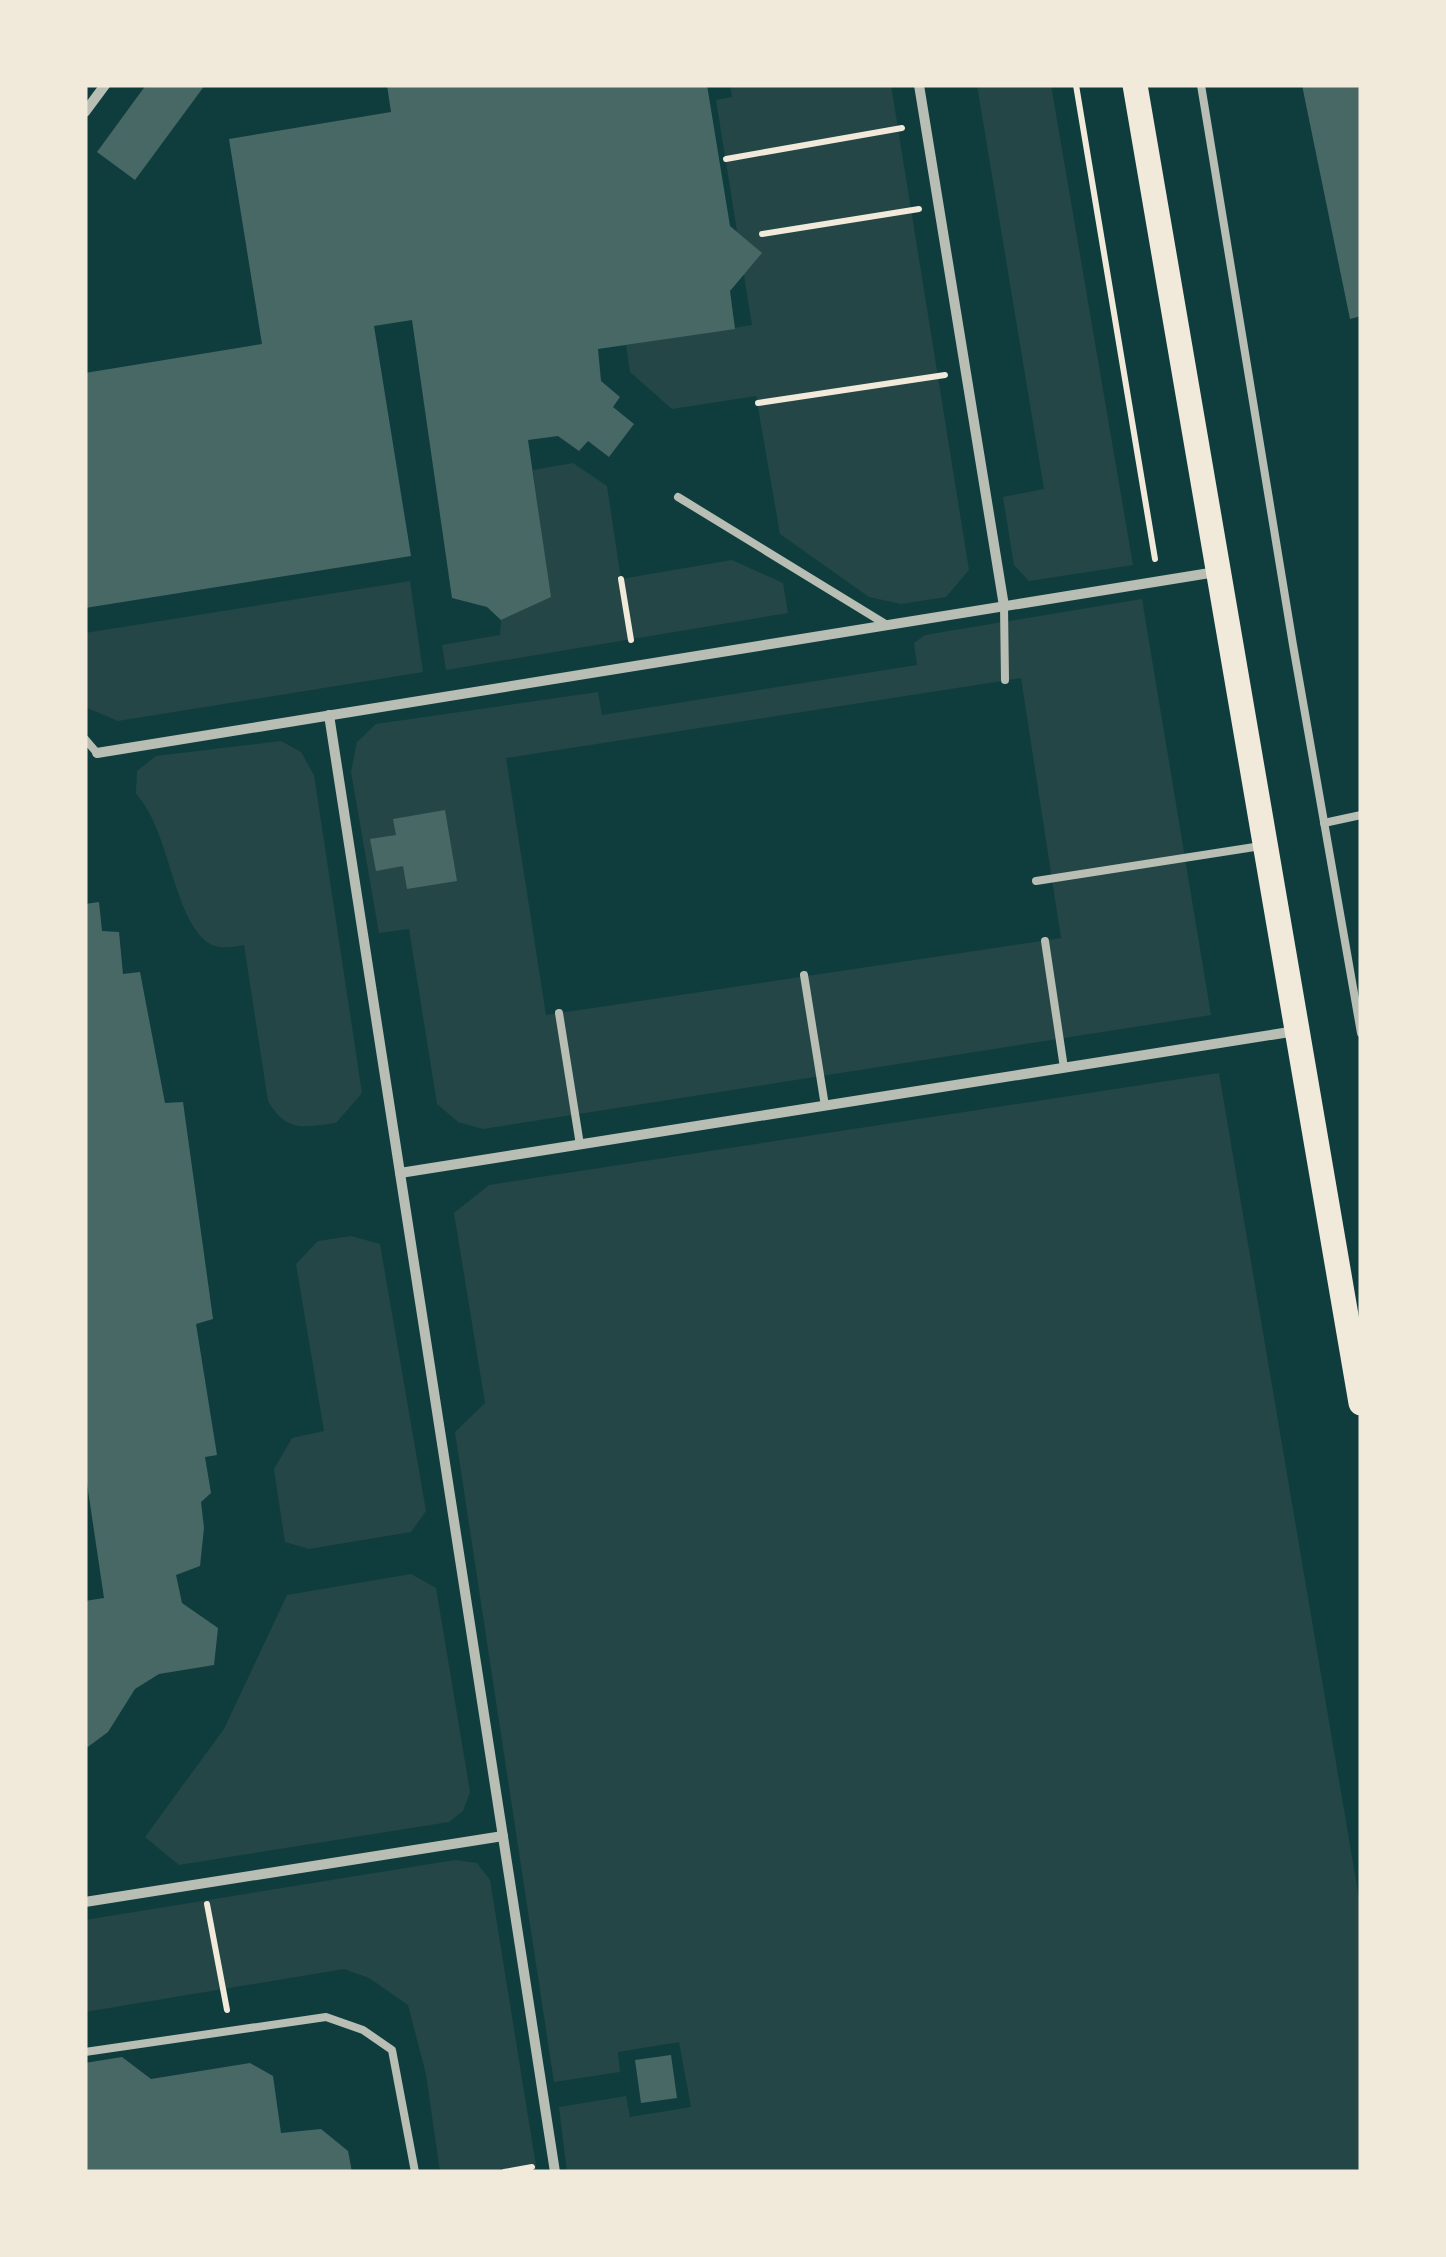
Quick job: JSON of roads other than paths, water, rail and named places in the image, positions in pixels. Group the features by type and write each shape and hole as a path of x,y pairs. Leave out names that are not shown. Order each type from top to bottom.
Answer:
{"main road":[{"path":"1136,85 1298,1031 1352,1295 1361,1403"}],"street":[{"path":"85,112 106,85"},
{"path":"919,85 1004,606"},
{"path":"97,753 1219,572"},
{"path":"329,715 554,2172"},
{"path":"400,1173 1298,1031"},
{"path":"85,1902 503,1836"}],"lane":[{"path":"1201,85 1361,1033"},
{"path":"678,497 888,625"},
{"path":"1004,606 1006,680"},
{"path":"85,739 97,753"},
{"path":"1324,822 1361,815"},
{"path":"1036,881 1265,845"},
{"path":"1045,941 1064,1068"},
{"path":"804,975 825,1106"},
{"path":"559,1013 580,1145"},
{"path":"85,2052 326,2018 364,2030 392,2050 415,2172"}]}
